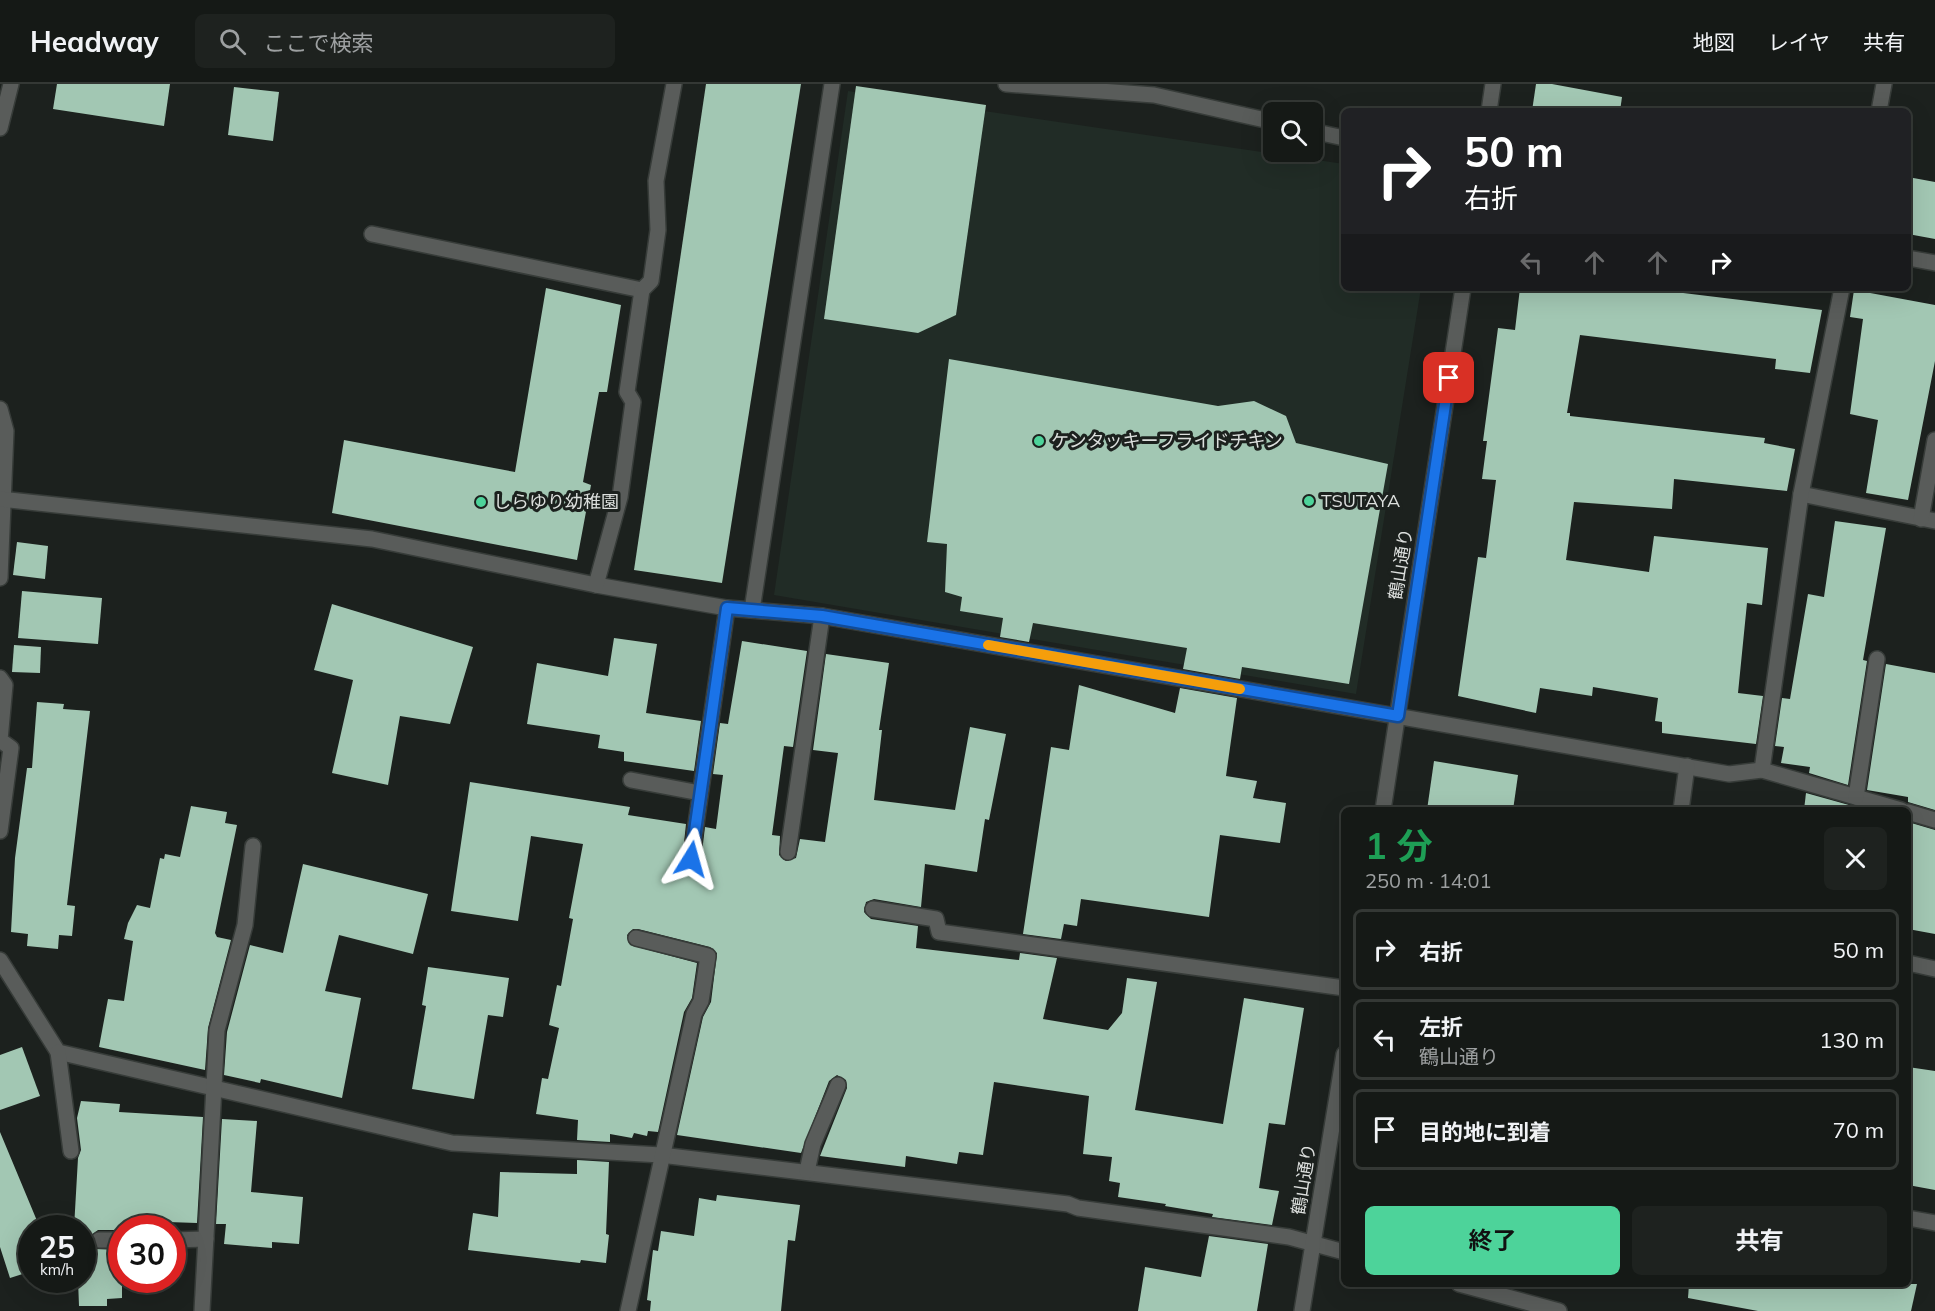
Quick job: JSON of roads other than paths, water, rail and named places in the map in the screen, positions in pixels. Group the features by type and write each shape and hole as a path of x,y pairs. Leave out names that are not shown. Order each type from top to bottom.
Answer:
{"street":[{"path":"0,128 11,84"},
{"path":"596,585 620,497 633,402 627,392 642,290 651,280 658,230 656,181 674,84"},
{"path":"752,610 832,84"},
{"path":"1006,84 1154,96 1263,120"},
{"path":"1489,108 1493,84"},
{"path":"1879,108 1884,84"},
{"path":"1323,133 1341,137"},
{"path":"372,234 642,290"},
{"path":"1911,259 1935,263"},
{"name":"鶴山通り","path":"1383,807 1463,291"},
{"path":"1762,770 1801,494 1841,291"},
{"path":"0,409 6,431 0,578"},
{"path":"1801,494 1928,520 1935,440"},
{"path":"2,499 372,539 596,585 727,608 822,616 1729,774 1762,770 1890,807"},
{"path":"691,859 727,608"},
{"path":"788,852 822,616"},
{"path":"1856,798 1877,659"},
{"path":"0,678 5,685 0,740 10,748 0,831"},
{"path":"1680,807 1687,766"},
{"path":"631,780 700,793"},
{"path":"1911,813 1935,820"},
{"path":"202,1311 217,1030 245,925 253,846"},
{"path":"873,909 936,919 939,932 1341,988"},
{"path":"628,1311 694,1014 701,1001 708,956 636,938"},
{"path":"0,960 58,1052 71,1151"},
{"path":"1911,964 1935,969"},
{"path":"58,1052 452,1143 661,1155 807,1171 1068,1204 1078,1208 1289,1237 1341,1251"},
{"name":"鶴山通り","path":"1302,1311 1341,1072"},
{"path":"807,1171 813,1144 838,1085"},
{"path":"1911,1219 1935,1223"},
{"path":"186,1240 206,1239"},
{"path":"99,1240 108,1240"},
{"path":"1470,1287 1551,1310"}],"place":[{"name":"ケンタッキーフライドチキン","path":"1039,441"},
{"name":"TSUTAYA","path":"1309,501"},
{"name":"しらゆり幼稚園","path":"481,502"}]}
